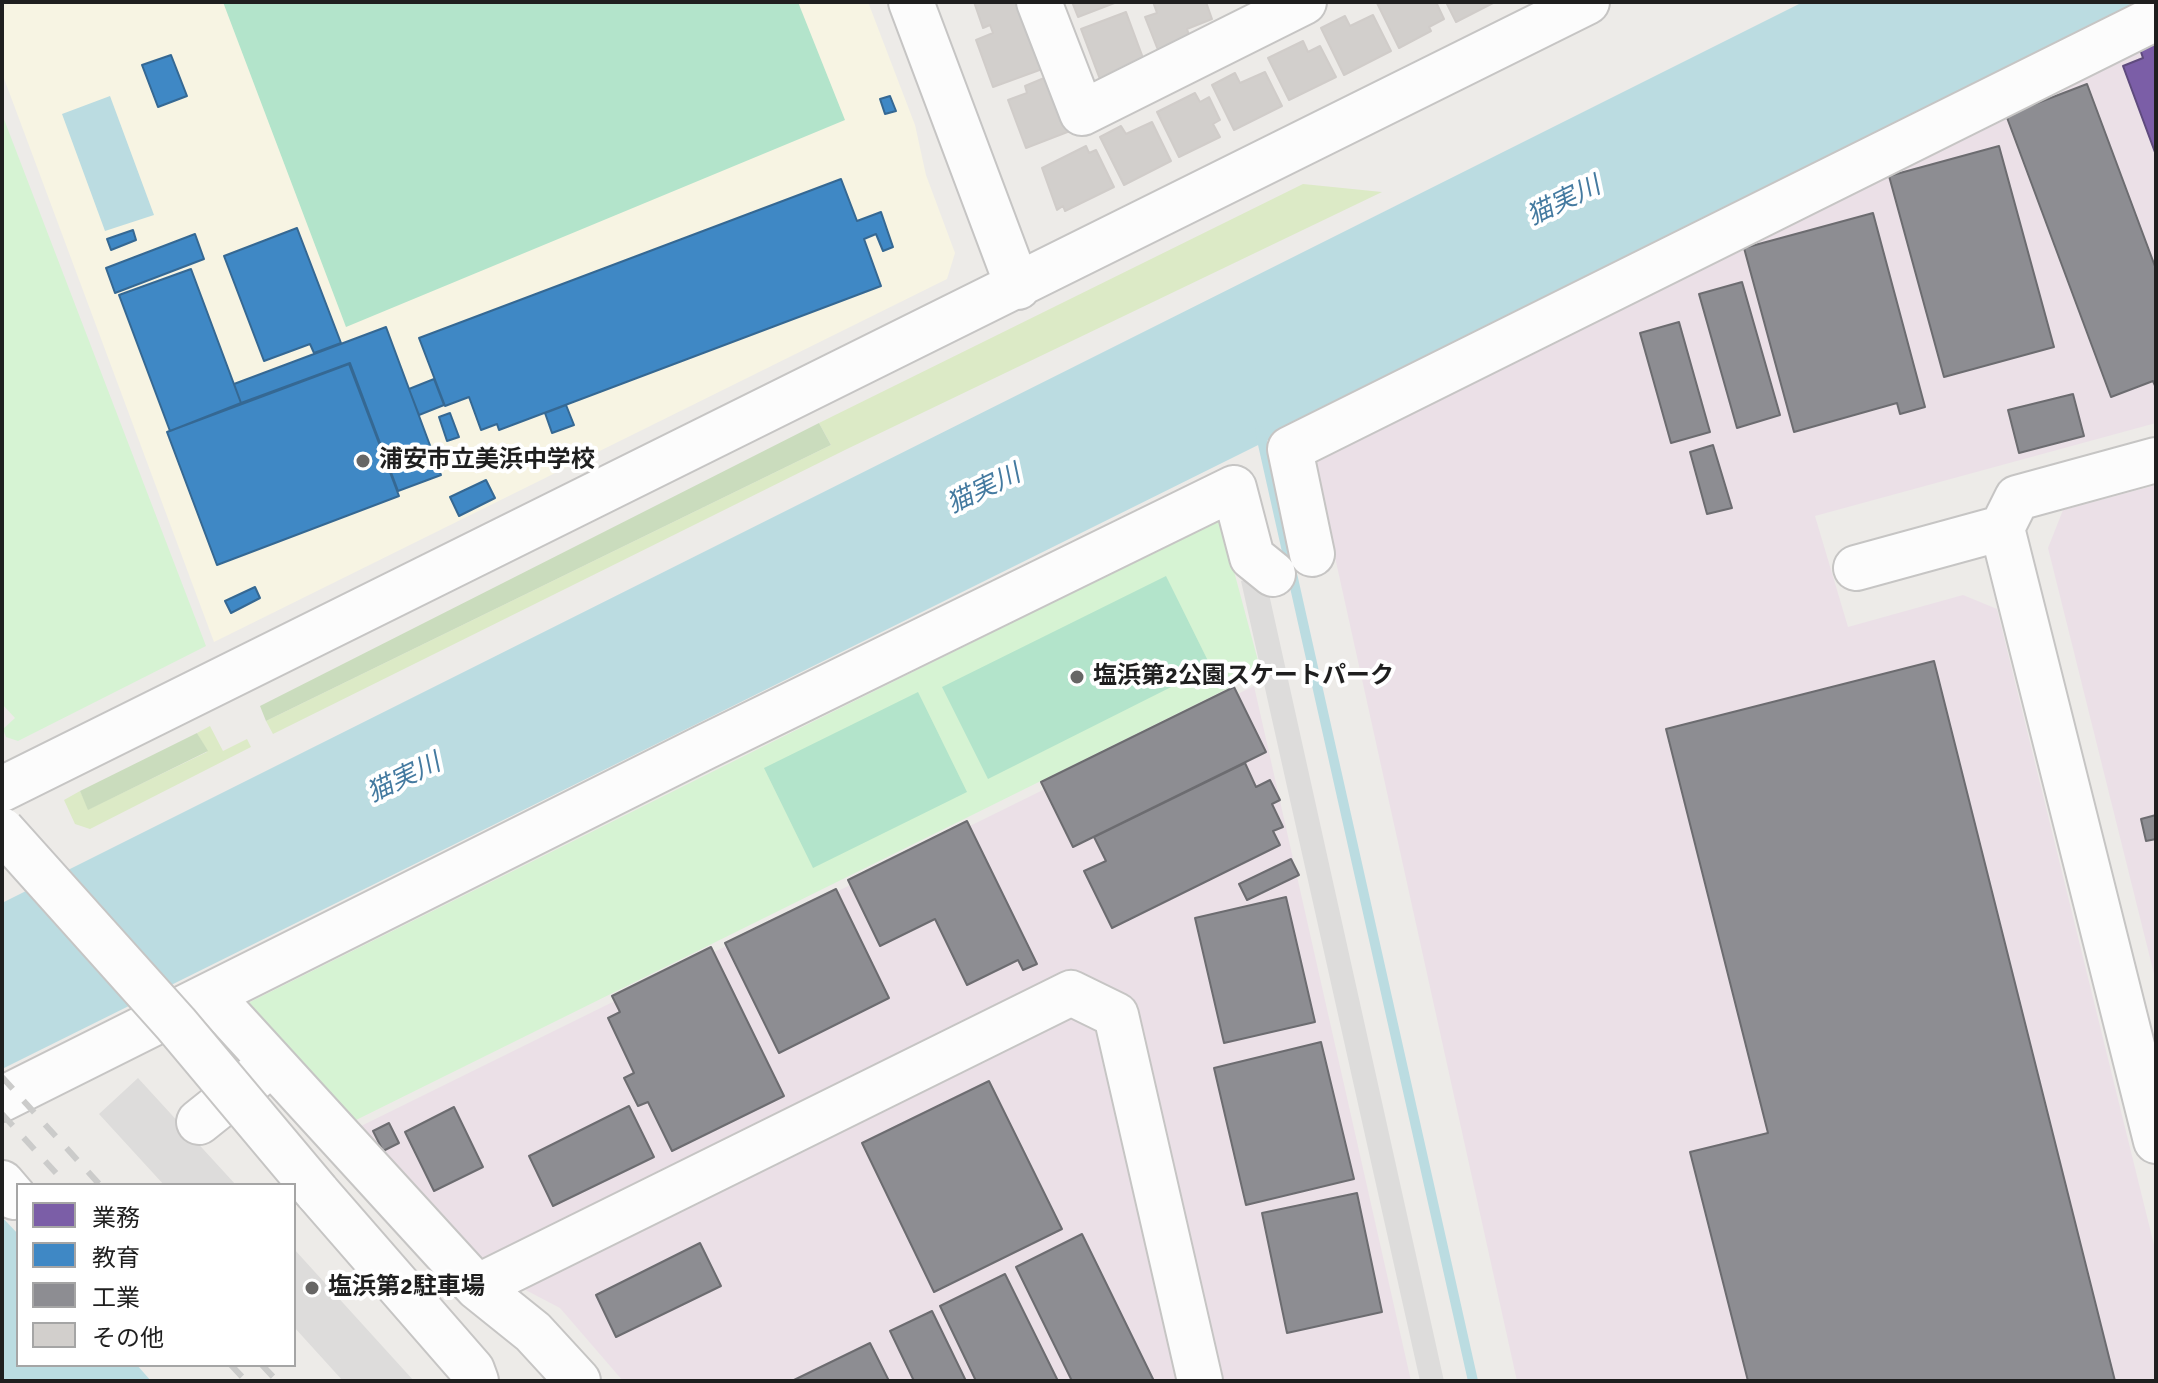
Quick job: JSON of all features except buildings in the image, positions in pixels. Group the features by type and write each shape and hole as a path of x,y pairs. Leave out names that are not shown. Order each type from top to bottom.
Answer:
{"street":[{"path":"911,2 1018,287"},
{"path":"1039,2 1082,113 1230,19 1304,2"},
{"path":"3,786 1018,287 1587,2"},
{"path":"1312,554 1290,449 2156,18"},
{"path":"2156,460 2017,498 2002,528 2156,1141"},
{"path":"2,1099 705,747 1234,488 1252,557 1273,574"},
{"path":"1856,568 2002,528"},
{"path":"2,830 176,1024 317,1192 480,1377"},
{"path":"477,1287 1071,993 1116,1015 1200,1381"},
{"path":"211,996 477,1287 533,1332 578,1381"},
{"path":"199,1122 272,1063"}],"shaded area":[{"name":"浦安市立美浜中学校","path":"2,2 868,2 915,125 926,175 955,253 947,279 214,642 2,73"},
{"path":"2156,33 2156,423 1815,516 1848,627 1963,595 1997,609 2156,1253 2156,1381 1517,1381 1312,453"},
{"path":"2156,485 2156,982 2048,548 2063,510"},
{"path":"1265,576 1444,1381 1420,1381 1241,581"},
{"path":"1254,686 1411,1381 623,1381 560,1308 476,1264 355,1129"},
{"path":"138,1078 234,1183 162,1183 99,1114"},
{"name":"塩浜第2駐車場","path":"296,1251 414,1381 343,1381 296,1329"}],"green space":[{"path":"223,2 798,2 845,120 346,327"},
{"path":"2,114 206,646 18,741 6,737 3,729 15,718 2,704"},
{"path":"1303,184 1382,192 847,449 273,734 266,721 831,445 819,423"},
{"path":"819,423 831,445 266,721 260,706"},
{"path":"1220,519 1261,672 346,1125 240,1007"},
{"name":"塩浜第2公園スケートパーク","path":"1166,576 1211,667 988,779 942,687"},
{"path":"918,692 967,792 813,868 764,768"},
{"path":"210,726 223,751 247,739 251,747 90,829 75,824 64,800 80,791 89,809 207,752 197,733"},
{"path":"197,733 208,751 88,810 80,791"}],"water":[{"name":"猫実川","path":"1803,2 2150,2 2,1069 2,903"},
{"path":"110,96 154,215 105,231 62,114"},
{"path":"2,1217 16,1232 16,1367 139,1367 151,1381 2,1381"}],"waterway":[{"path":"1260,431 1473,1381"}],"railway":[{"path":"2,1077 98,1183"},
{"path":"2,1114 65,1183"},
{"path":"233,1367 246,1381"},
{"path":"264,1367 277,1381"}],"place":[{"name":"浦安市立美浜中学校","path":"363,461"},
{"name":"塩浜第2公園スケートパーク","path":"1077,677"},
{"name":"塩浜第2駐車場","path":"312,1288"}]}
